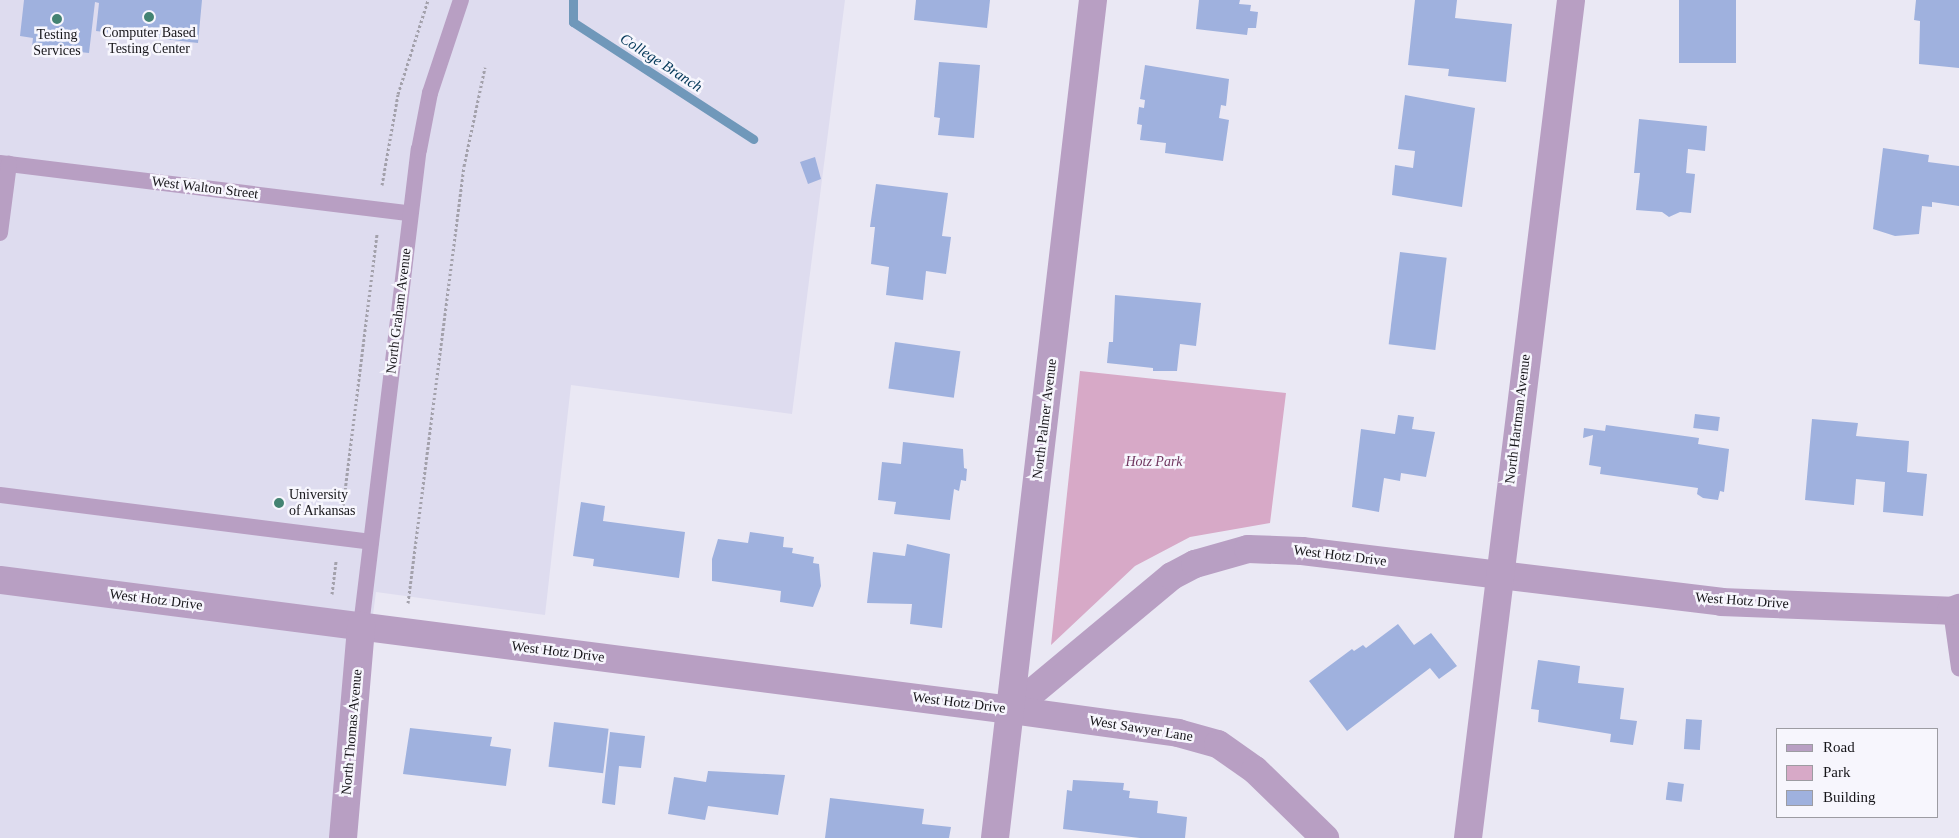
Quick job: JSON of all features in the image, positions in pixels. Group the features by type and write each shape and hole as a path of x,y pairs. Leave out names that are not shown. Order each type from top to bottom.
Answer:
{"street":[{"name":"North Palmer Avenue","path":"995,838 1093,0"},
{"name":"North Hartman Avenue","path":"1468,838 1498,576 1571,0"},
{"name":"West Hotz Drive","path":"0,580 1011,710 1172,576 1222,555 1248,549 1276,548 1721,602 1955,609"},
{"name":"North Thomas Avenue","path":"343,838 361,626"},
{"name":"West Sawyer Lane","path":"1011,710 1178,733 1218,744 1255,770 1325,838"}],"lane":[{"name":"North Graham Avenue","path":"361,626 410,213 430,93 461,0"},
{"name":"West Walton Street","path":"4,163 410,213"},
{"path":"0,233 4,163"},
{"path":"0,495 371,542"},
{"path":"1955,609 1959,668"}],"path":[{"path":"328,622 380,210 398,94 428,0"},
{"path":"408,606 461,185 485,67"}],"shaded area":[{"name":"University of Arkansas","path":"0,0 845,0 792,414 571,385 545,615 376,592 343,838 0,838"}],"green space":[{"name":"Hotz Park","path":"1080,371 1286,393 1270,523 1190,537 1135,566 1051,645"}],"building":[{"path":"24,0 202,0 198,43 96,31 99,3 95,2 89,53 32,47 33,38 20,36"},
{"path":"916,0 990,0 987,28 914,20"},
{"path":"1199,0 1240,0 1239,4 1251,5 1250,11 1258,12 1256,28 1248,28 1247,35 1196,29"},
{"path":"1415,0 1457,0 1455,18 1512,24 1506,82 1448,76 1449,69 1408,65"},
{"path":"1679,0 1736,0 1736,63 1679,63"},
{"path":"1916,0 1959,0 1959,68 1919,64 1920,21 1914,20"},
{"path":"939,62 980,65 974,138 938,135 940,118 934,117"},
{"path":"1145,65 1229,79 1226,106 1221,105 1219,118 1229,120 1223,161 1165,153 1166,143 1140,140 1142,125 1137,124 1139,107 1144,108 1145,100 1140,99"},
{"path":"1405,95 1475,108 1462,207 1392,195 1395,165 1413,168 1415,151 1398,149"},
{"path":"1639,119 1707,126 1705,151 1688,149 1686,173 1695,174 1691,213 1680,212 1669,217 1662,212 1636,210 1640,173 1634,173"},
{"path":"1883,148 1929,155 1928,162 1959,166 1959,206 1932,202 1932,207 1922,206 1919,234 1895,236 1873,229"},
{"path":"815,157 821,179 808,184 800,162"},
{"path":"876,184 948,193 942,236 951,237 946,274 926,271 923,300 886,295 889,267 871,264 875,227 870,227"},
{"path":"1400,252 1447,258 1435,350 1389,344"},
{"path":"1115,295 1201,303 1196,346 1180,344 1177,371 1153,371 1153,368 1107,363 1109,342 1113,342"},
{"path":"895,342 960,351 954,398 888,389"},
{"path":"1695,414 1720,417 1718,431 1693,428"},
{"path":"1398,415 1414,417 1412,429 1435,432 1426,477 1401,473 1400,481 1384,478 1379,512 1352,507 1361,429 1395,434"},
{"path":"1812,419 1858,423 1856,436 1909,441 1907,472 1927,474 1923,516 1883,512 1885,482 1856,479 1854,505 1805,500"},
{"path":"1606,425 1699,438 1698,444 1729,449 1724,492 1720,491 1718,500 1703,498 1697,494 1698,488 1600,474 1601,467 1589,465 1593,435 1583,438 1584,428 1605,431"},
{"path":"903,442 963,449 964,468 967,469 966,481 961,480 959,491 954,489 950,520 894,514 896,502 878,500 882,462 901,464"},
{"path":"581,502 605,506 603,521 685,532 679,578 593,566 594,559 573,556"},
{"path":"750,532 784,537 783,547 793,548 792,553 814,557 813,563 819,564 821,586 813,607 780,602 781,591 712,581 712,559 718,539 748,543"},
{"path":"907,544 950,554 942,628 910,624 912,604 867,603 873,552 905,556"},
{"path":"1398,624 1414,645 1431,633 1457,666 1439,679 1430,668 1347,731 1309,681 1352,649 1354,651 1363,645 1366,648"},
{"path":"1538,660 1580,666 1578,683 1624,688 1620,719 1637,721 1633,745 1610,742 1611,734 1538,722 1539,710 1531,709"},
{"path":"1686,719 1702,720 1700,750 1684,749"},
{"path":"554,722 609,729 603,773 549,767"},
{"path":"410,728 492,737 490,746 511,749 506,786 403,774"},
{"path":"610,732 645,736 641,768 619,766 615,805 602,803"},
{"path":"708,771 785,775 778,815 708,806 705,820 668,814 674,777 706,782"},
{"path":"1073,780 1124,783 1123,790 1130,791 1129,798 1158,801 1157,813 1187,817 1185,838 1140,838 1063,829 1067,790 1072,791"},
{"path":"1668,782 1684,784 1682,802 1666,800"},
{"path":"830,798 924,809 922,824 951,827 949,838 825,838"}],"waterway":[{"name":"College Branch","path":"573,0 573,22 753,139"}],"place":[{"name":"Computer Based Testing Center","path":"149,17"},
{"name":"Testing Services","path":"57,19"},
{"name":"University of Arkansas","path":"279,503"}]}
